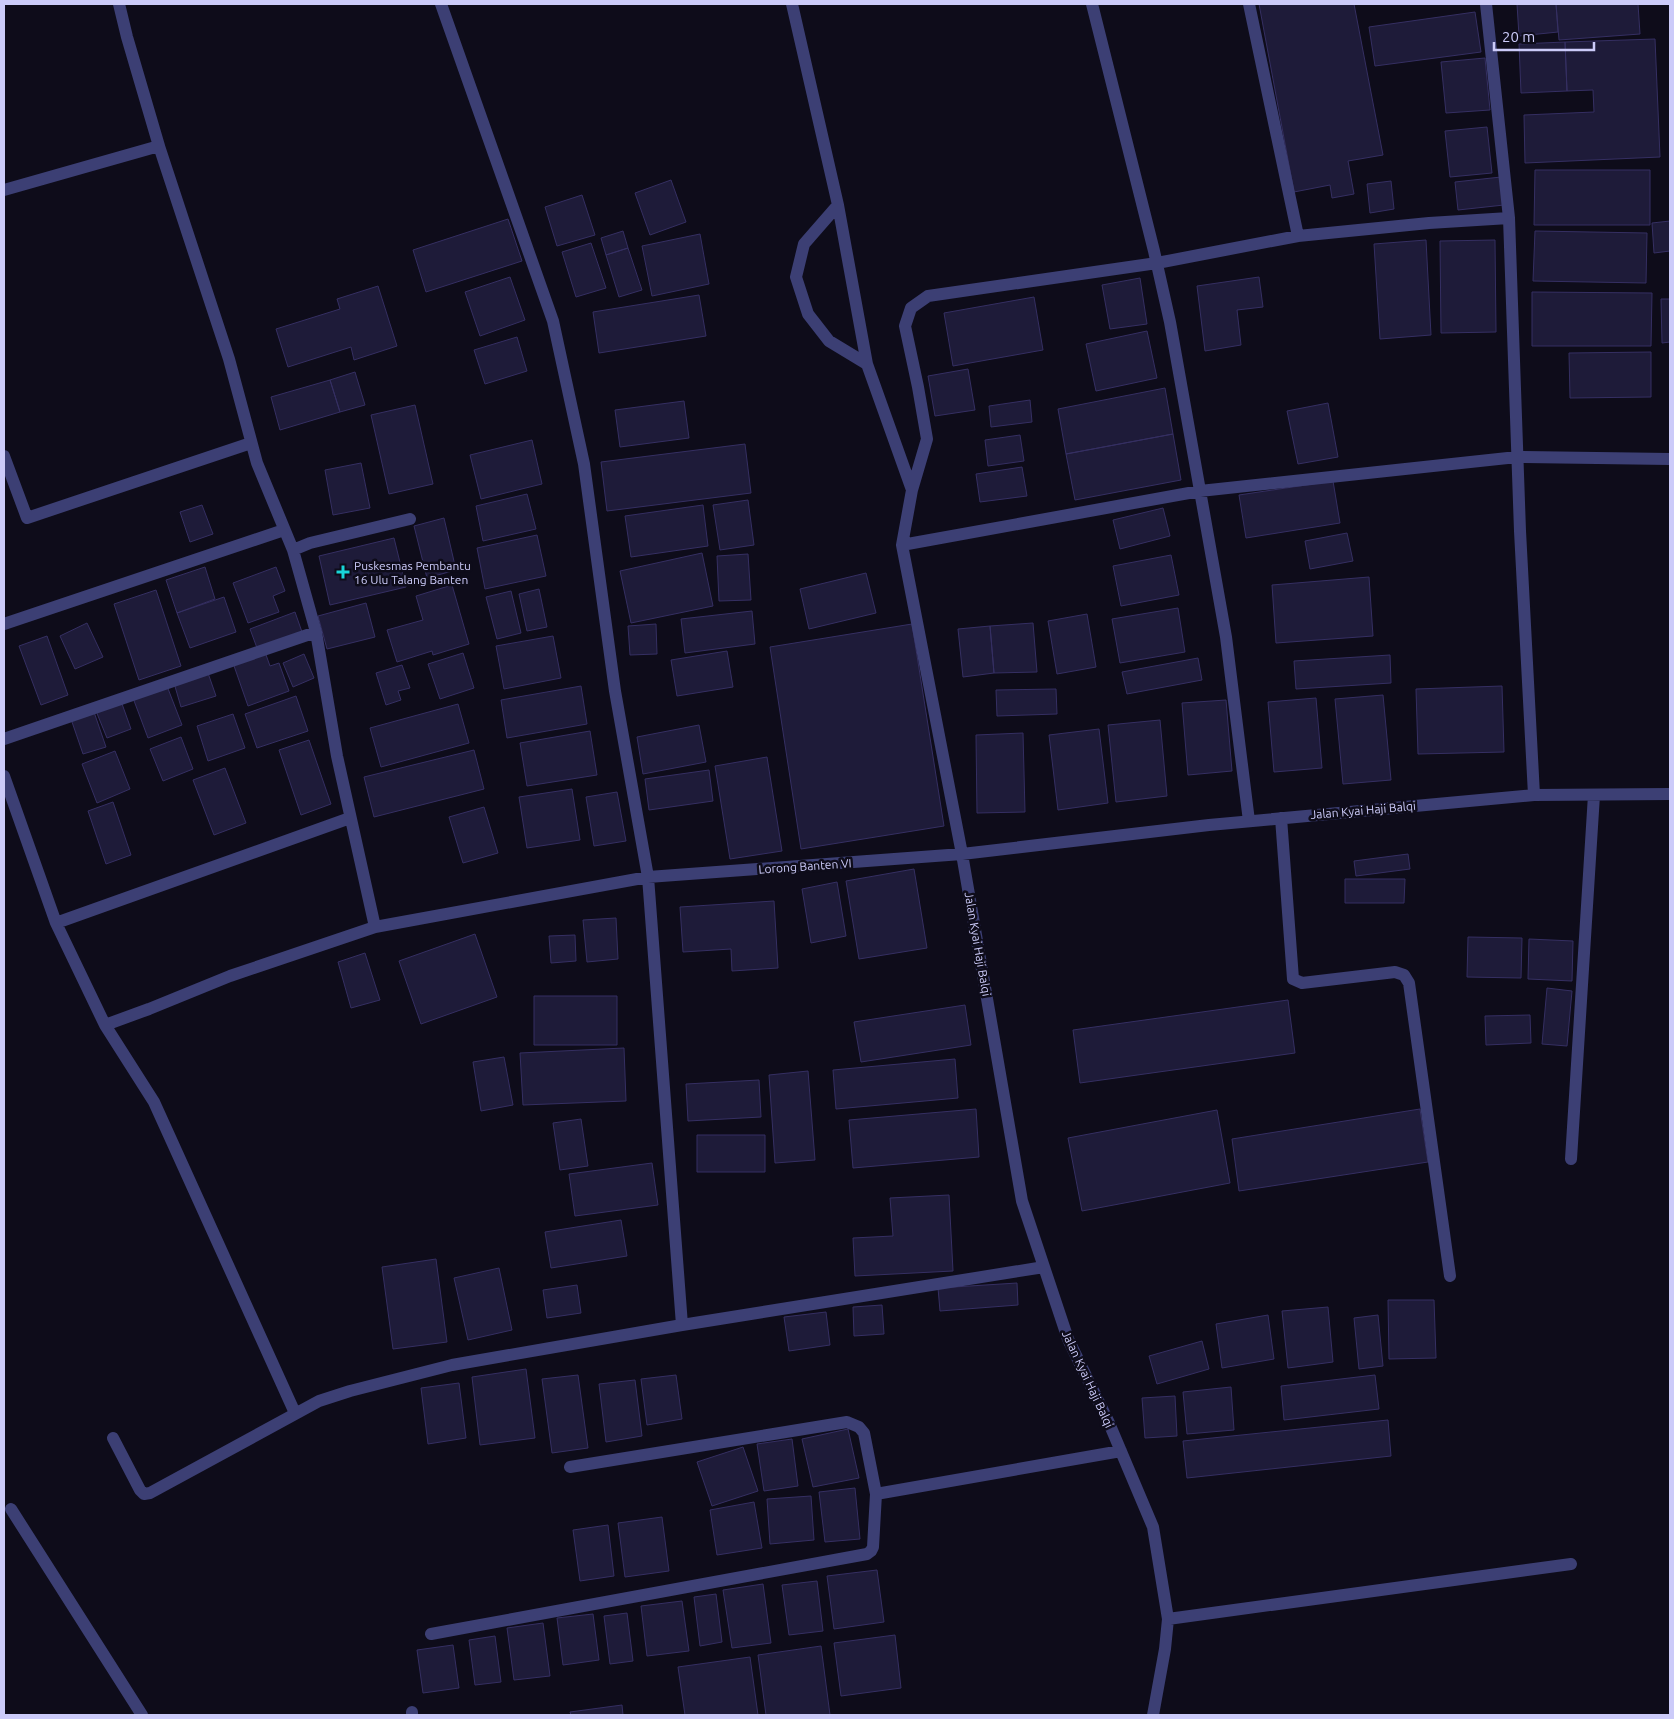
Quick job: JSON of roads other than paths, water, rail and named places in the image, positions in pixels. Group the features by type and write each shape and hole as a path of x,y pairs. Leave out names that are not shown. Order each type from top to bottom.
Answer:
{"street":[{"path":"119,4 159,146 229,359 256,463 293,550 316,632 337,756 375,927"},
{"path":"441,4 553,320 584,464 615,691 648,877 682,1325"},
{"path":"792,4 838,205 867,364 912,490"},
{"path":"1092,4 1170,322 1226,637 1249,821"},
{"path":"1249,4 1298,236"},
{"path":"1486,4 1509,218 1517,457 1534,795"},
{"path":"4,190 159,146"},
{"path":"838,205 804,244 796,277 808,314 829,341 867,364"},
{"path":"962,854 902,545 912,490 927,439 905,326 912,308 928,296 1156,263 1298,236 1429,223 1509,218"},
{"path":"4,456 28,518 251,443"},
{"path":"902,545 1200,491 1517,457 1670,458"},
{"path":"293,550 310,543 410,519"},
{"path":"4,624 284,530"},
{"path":"4,739 316,632"},
{"path":"4,781 56,923 106,1025 154,1102 295,1413"},
{"name":"Jalan Kyai Haji Balqi","path":"1153,1715 1165,1649 1168,1620 1153,1527 1122,1451 1068,1339 1022,1201 962,854 1249,821 1534,795 1670,794"},
{"path":"1570,1158 1594,795"},
{"path":"56,923 350,818"},
{"path":"1281,818 1293,979 1302,984 1395,972 1404,975 1409,983 1450,1276"},
{"name":"Lorong Banten VI","path":"106,1025 230,976 375,927 648,877 962,854"},
{"path":"113,1438 140,1490 144,1494 150,1493 319,1401 350,1391 452,1365 682,1325 1044,1267"},
{"path":"431,1634 867,1554 873,1547 876,1494 864,1433 860,1426 847,1422 570,1467"},
{"path":"876,1494 1122,1451"},
{"path":"11,1509 142,1715"},
{"path":"1168,1620 1571,1564"}],"place":[{"name":"Puskesmas Pembantu 16 Ulu Talang Banten","path":"343,572"}]}
